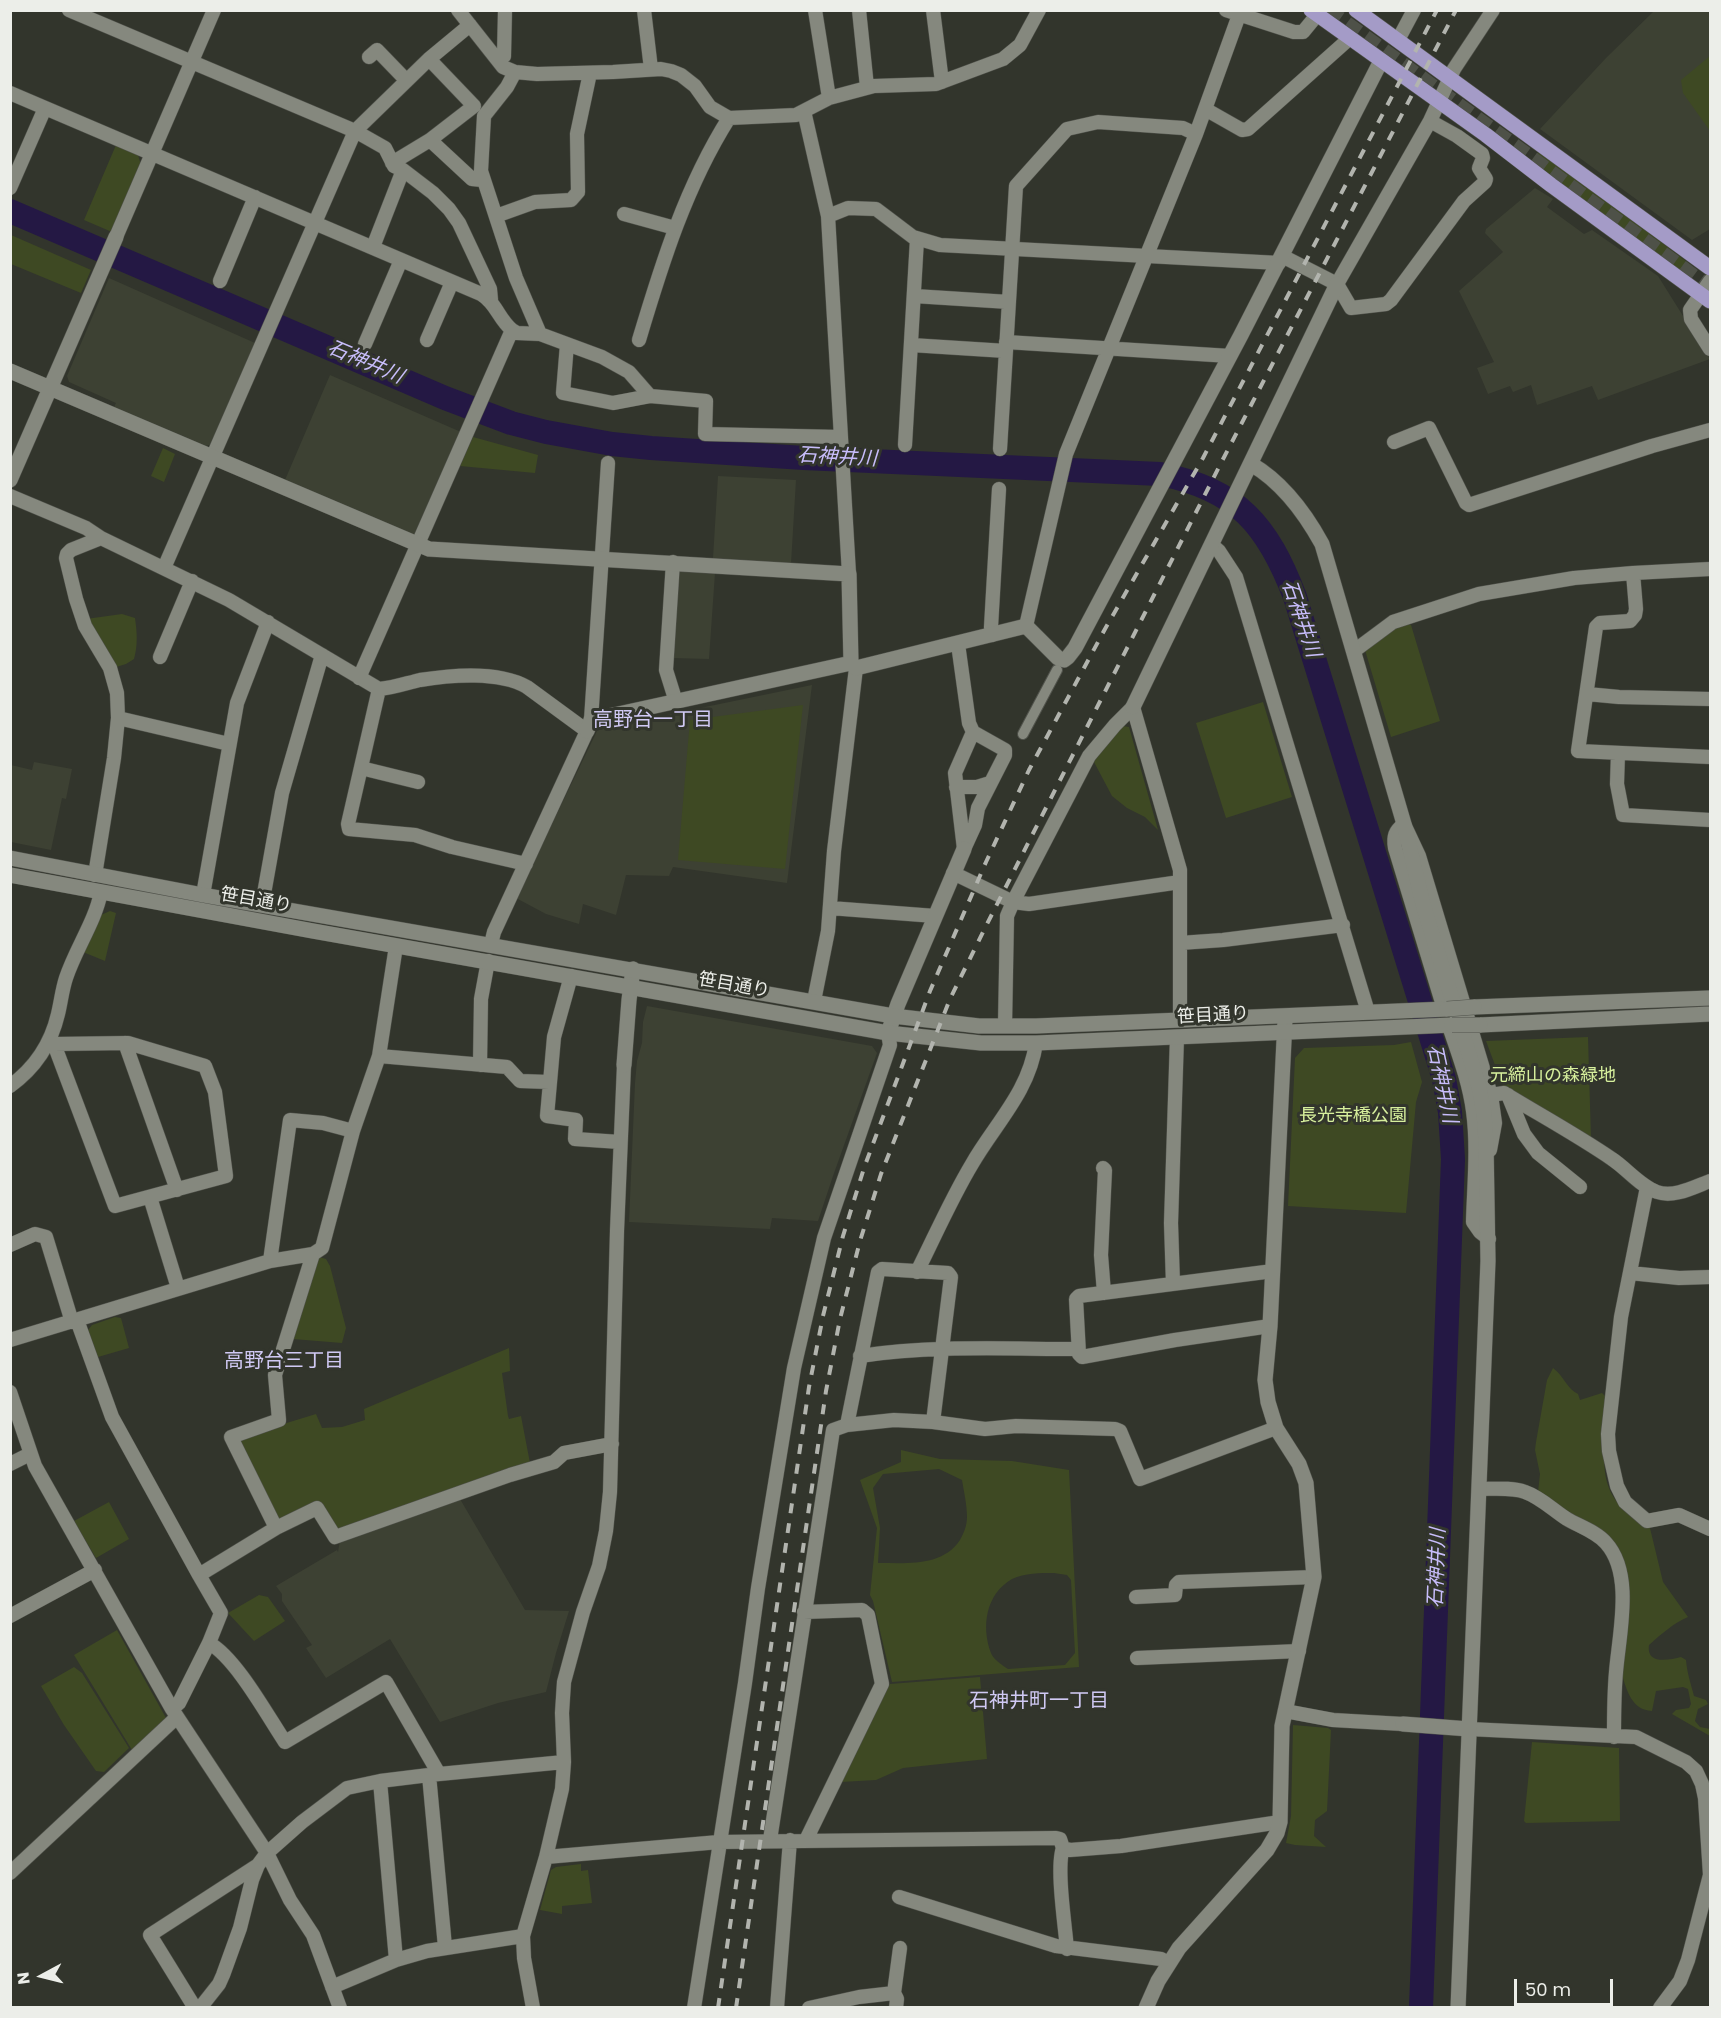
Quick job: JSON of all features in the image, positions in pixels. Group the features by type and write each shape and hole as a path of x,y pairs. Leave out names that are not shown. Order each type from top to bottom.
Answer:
{"main road":[{"path":"1356,10 1710,268"},
{"path":"1314,13 1485,135 1706,298"}],"street":[{"path":"69,10 355,131 385,148 398,167 433,193 459,223 490,290 491,300 512,330 517,333 540,334 602,357 629,372 650,396"},
{"path":"10,480 214,10"},
{"path":"458,10 503,67 515,72 590,73 661,69 681,75 695,86 710,107 729,118 796,115 829,98 867,87 915,86 942,82 1003,59 1020,45 1039,10"},
{"path":"498,60 504,56 505,10"},
{"path":"644,10 651,69"},
{"path":"815,10 829,98"},
{"path":"859,10 867,87"},
{"path":"933,10 942,82"},
{"path":"1398,40 1414,10"},
{"path":"1005,1026 1007,916 1013,902 1089,756 1133,707 1337,284 1430,121 1450,77 1493,10"},
{"path":"1026,626 1066,454 1196,134 1232,13 1294,32 1303,32 1314,13"},
{"path":"164,568 355,131 406,80 470,25"},
{"path":"1205,109 1242,130 1248,129 1350,38"},
{"path":"369,57 377,50 406,80"},
{"path":"373,248 398,167 474,106 429,59"},
{"path":"1026,626 1058,658 1064,660 1075,648 1281,260 1381,61"},
{"path":"515,72 507,87 484,116 481,171 482,180 516,278 540,334"},
{"path":"496,216 535,202 571,200 578,192 577,134 590,73"},
{"path":"10,93 315,222 491,300"},
{"path":"10,188 45,108"},
{"path":"804,111 828,216 854,666 834,851 828,931 814,1001"},
{"path":"639,340 675,228 712,145 729,118"},
{"path":"828,216 848,208 876,209 917,239 940,245 1147,257 1281,260 1337,284 1351,308 1389,302 1464,201 1485,182 1485,177 1479,168 1483,158 1482,154 1457,136 1430,121"},
{"path":"1000,449 1016,186 1067,129 1098,122 1179,127 1196,134"},
{"path":"430,140 472,179 482,180"},
{"path":"220,282 255,197"},
{"path":"624,214 675,228"},
{"path":"905,445 917,239"},
{"path":"365,344 401,260"},
{"path":"1710,281 1706,298 1690,310 1691,320 1710,349"},
{"path":"427,340 452,282"},
{"path":"914,296 1009,302"},
{"path":"359,678 512,330"},
{"path":"567,344 563,393 613,403 650,396 706,401 705,434 769,437 775,434 841,439"},
{"path":"911,345 1108,348 1230,356"},
{"path":"10,371 429,549 849,574"},
{"path":"1394,442 1429,428 1469,505 1652,446 1710,430"},
{"path":"491,944 494,932 589,726 608,463"},
{"path":"1251,464 1263,471 1290,497 1314,529 1322,544 1404,824 1424,904 1485,1091"},
{"path":"992,635 999,489"},
{"path":"10,496 86,528 101,538 192,581 268,622 379,689 439,678 500,677 517,681 589,726 675,702 958,644 1026,626"},
{"path":"95,875 114,758 118,718 117,693 110,668 85,626 66,558 70,550 101,538"},
{"path":"1212,545 1219,550 1236,577 1368,1012"},
{"path":"673,562 666,670 675,702"},
{"path":"1354,651 1392,622 1479,594 1574,578 1710,569"},
{"path":"1634,573 1635,615 1630,621 1598,624 1578,751 1710,757"},
{"path":"160,657 192,581"},
{"path":"203,895 237,703 268,622"},
{"path":"694,2007 784,1418 824,1238 890,1046 888,1033 893,1016 975,825 978,808 1005,754 1002,747 973,732 969,723 958,644"},
{"path":"262,905 282,793 322,655"},
{"path":"1023,734 1057,670"},
{"path":"379,689 348,825 349,829 415,836 526,864"},
{"path":"1587,694 1619,698 1710,699"},
{"path":"1133,707 1178,856 1180,1019"},
{"path":"118,718 229,744"},
{"path":"964,849 955,769 973,732"},
{"path":"1618,753 1617,784 1623,815 1710,820"},
{"path":"361,768 418,782"},
{"path":"957,787 977,787 990,783"},
{"path":"1404,824 1393,838 1395,848 1444,1009"},
{"path":"1404,824 1419,856 1485,1091 1489,1239 1458,2007"},
{"name":"笹目通り","path":"10,858 203,895 893,1016 979,1026 1710,998"},
{"path":"953,873 1013,902 1029,904 1180,882"},
{"name":"笹目通り","path":"10,875 888,1033 969,1042 1036,1043 1710,1014"},
{"path":"10,1086 29,1071 52,1042 66,979 98,907 101,892"},
{"path":"830,908 935,916"},
{"path":"1180,943 1343,925"},
{"path":"10,1340 270,1260 314,1254 322,1248 353,1131 379,1056 396,946"},
{"path":"480,1065 481,999 488,961"},
{"path":"532,2007 523,1936 546,1857 562,1789 564,1682 599,1566 606,1531 612,1444 620,1142 633,969"},
{"path":"571,976 554,1037 546,1116 576,1120 575,1139 620,1142"},
{"path":"1146,2007 1169,1963 1184,1941 1267,1850 1277,1833 1280,1822 1282,1726 1314,1577 1306,1483 1299,1464 1276,1428 1268,1402 1265,1380 1270,1326 1286,1015"},
{"path":"1449,1026 1473,1110 1475,1139 1473,1222 1474,1226 1489,1239"},
{"path":"1173,1284 1171,1223 1177,1037"},
{"path":"52,1042 125,1043 205,1066 214,1092 226,1176 114,1206 52,1042"},
{"path":"125,1043 177,1190"},
{"path":"917,1272 971,1165 1003,1120 1019,1091 1034,1060 1036,1043"},
{"path":"379,1056 507,1067 520,1081 549,1083"},
{"path":"1485,1091 1508,1095 1603,1153 1647,1187 1658,1192 1674,1194 1710,1181"},
{"path":"1508,1095 1524,1134 1538,1152 1580,1186"},
{"path":"270,1260 290,1120 323,1123 353,1131"},
{"path":"1103,1168 1105,1170 1101,1255 1104,1293"},
{"path":"1647,1187 1621,1317 1608,1434 1609,1451 1617,1486 1625,1502 1639,1516 1647,1521 1679,1515 1710,1529"},
{"path":"150,1197 178,1288"},
{"path":"10,1245 35,1234 46,1238 74,1321 112,1417 221,1612 209,1643 174,1713 10,1873"},
{"path":"276,1528 231,1437 279,1420 275,1375 314,1254"},
{"path":"847,1425 879,1270 948,1273 951,1277 933,1422"},
{"path":"1270,1326 1082,1357 1078,1354 1077,1297 1273,1271"},
{"path":"1630,1273 1679,1278 1710,1277"},
{"path":"860,1356 890,1351 941,1349 1078,1349"},
{"path":"10,1392 35,1466 174,1713 267,1853 290,1900 313,1935 340,2007"},
{"path":"770,1840 832,1433 835,1429 847,1425 894,1420 933,1422 985,1429 1028,1426 1118,1430 1140,1479 1276,1428"},
{"path":"200,1575 276,1528 317,1508 335,1537 510,1475 554,1462 564,1453 612,1444"},
{"path":"10,1464 30,1454"},
{"path":"1479,1489 1522,1491 1535,1496 1606,1542 1618,1562 1622,1579 1623,1608 1614,1694 1614,1737"},
{"path":"10,1616 94,1570"},
{"path":"1136,1597 1175,1595 1176,1585 1179,1582 1314,1577"},
{"path":"804,1612 862,1610 868,1616 882,1684 806,1840"},
{"path":"209,1643 218,1648 246,1682 285,1742 386,1682 434,1774 445,1947"},
{"path":"1137,1658 1299,1651"},
{"path":"1285,1711 1333,1720 1636,1737 1686,1762 1696,1771 1706,1798 1710,1875 1684,1971 1680,1981 1660,2007"},
{"path":"201,2007 219,1984 223,1975 240,1928 258,1865 267,1853 302,1822 347,1788 434,1774 564,1762"},
{"path":"380,1781 396,1960"},
{"path":"1062,1848 1070,1850 1120,1846 1280,1822"},
{"path":"546,1857 719,1842 770,1840 1056,1838 1059,1839 1062,1848 1060,1854 1066,1949"},
{"path":"777,2007 790,1840"},
{"path":"195,2007 150,1935 258,1865"},
{"path":"899,1897 1066,1949 1161,1959 1169,1963"},
{"path":"332,1987 396,1960 445,1947 523,1936"},
{"path":"896,2007 897,2000 894,1993 900,1948"},
{"path":"809,2007 894,1993"}],"shaded area":[{"path":"1654,11 1710,11 1710,229 1692,240 1540,129 1606,58"},
{"path":"1535,188 1553,199 1547,207 1584,234 1592,230 1658,276 1710,359 1598,400 1592,386 1537,405 1531,385 1513,392 1510,386 1488,394 1477,368 1494,362 1459,291 1503,252 1485,233 1486,229"},
{"path":"109,278 255,343 212,444 206,446 114,407 116,403 69,382 67,376"},
{"path":"330,375 461,432 416,534 413,535 285,480"},
{"path":"718,476 796,480 791,564 713,558"},
{"path":"678,570 715,573 709,659 672,658"},
{"path":"812,685 787,883 673,867 669,876 626,875 616,915 583,904 579,924 546,914 516,898 598,729"},
{"path":"34,762 72,769 66,799 62,798 51,850 11,842 11,765 32,770"},
{"path":"647,1006 872,1046 877,1053 818,1221 772,1218 770,1229 629,1222 635,1083"},
{"path":"460,1499 525,1610 569,1611 546,1692 498,1703 440,1722 390,1639 326,1678 306,1648 312,1645 282,1601 282,1594 276,1586 337,1550 338,1552 340,1540"}],"green space":[{"path":"1710,56 1710,131 1683,93 1681,80"},
{"path":"116,145 138,155 141,165 112,232 84,220"},
{"path":"1540,150 1691,265 1684,275 1532,161"},
{"path":"11,235 91,270 81,293 11,264"},
{"path":"473,437 538,455 535,473 460,466"},
{"path":"163,448 175,454 164,482 151,476"},
{"path":"122,614 135,618 137,638 135,654 134,659 113,668 86,619"},
{"path":"1406,623 1411,625 1440,721 1391,737 1365,650 1390,629"},
{"path":"1263,702 1292,797 1226,818 1196,723"},
{"path":"803,705 785,869 678,860 690,720"},
{"path":"1122,726 1129,727 1158,830 1145,817 1127,808 1112,796 1094,762"},
{"path":"110,911 116,913 105,961 83,952 101,915"},
{"name":"元締山の森緑地","path":"1588,1037 1591,1139 1504,1089 1486,1041"},
{"name":"長光寺橋公園","path":"1411,1042 1422,1082 1416,1102 1406,1213 1288,1206 1295,1058 1304,1048 1394,1045"},
{"path":"319,1257 326,1259 330,1266 346,1328 342,1343 293,1339"},
{"path":"115,1317 121,1318 129,1348 98,1357 88,1330 92,1325"},
{"path":"509,1348 510,1371 502,1373 508,1416 509,1419 521,1416 530,1463 342,1529 338,1529 319,1502 282,1521 277,1519 239,1441 241,1437 316,1414 322,1428 342,1427 365,1420 364,1409"},
{"path":"1553,1368 1578,1394 1580,1400 1602,1393 1605,1396 1604,1453 1608,1486 1616,1500 1629,1513 1649,1524 1663,1582 1688,1617 1649,1645 1649,1651 1651,1656 1659,1660 1681,1657 1686,1660 1694,1696 1706,1700 1708,1704 1698,1709 1695,1721 1700,1727 1710,1729 1710,1736 1672,1714 1676,1710 1689,1708 1691,1704 1688,1689 1683,1687 1656,1691 1652,1711 1645,1710 1631,1699 1622,1675 1620,1557 1538,1492 1540,1474 1535,1450 1547,1380"},
{"path":"901,1450 940,1459 1012,1461 1069,1470 1079,1667 892,1682 870,1595 877,1528 860,1480 901,1462","holes":["939,1469 962,1480 967,1517 960,1540 944,1555 934,1559 912,1563 878,1563 880,1528 873,1488 883,1474","1027,1574 1067,1575 1071,1580 1075,1653 1065,1665 1008,1669 994,1657 988,1643 986,1622 991,1602 1003,1585 1012,1579"]},
{"path":"109,1502 129,1539 96,1558 74,1521"},
{"path":"259,1595 268,1597 285,1621 254,1641 228,1613"},
{"path":"117,1630 166,1718 132,1750 74,1655"},
{"path":"74,1667 82,1673 129,1748 104,1772 96,1771 64,1725 41,1686"},
{"path":"980,1677 987,1759 903,1768 876,1780 841,1782 890,1684"},
{"path":"1293,1725 1331,1730 1327,1811 1315,1820 1314,1836 1326,1847 1286,1843 1291,1816"},
{"path":"1532,1742 1619,1748 1620,1821 1526,1823 1524,1821"},
{"path":"581,1864 581,1871 588,1870 592,1903 562,1906 562,1914 540,1910 551,1870 556,1867"}],"waterway":[{"name":"石神井川","path":"10,211 445,398 511,423 546,432 612,444 651,448 804,458 1160,474 1187,481 1230,501 1247,514 1261,531 1285,572 1295,597 1444,1079 1450,1112 1453,1159 1421,2008"}],"tunnel":[{"path":"1328,10 1710,288"}],"railway":[{"path":"718,2008 809,1387 823,1316 843,1236 864,1168 930,991 1029,770 1105,629 1203,458 1437,10"},
{"path":"736,2008 826,1391 840,1319 860,1241 881,1174 950,999 985,928 1220,465 1456,10"}],"district":[{"name":"高野台一丁目","path":"653,721"},
{"name":"高野台三丁目","path":"284,1362"},
{"name":"石神井町一丁目","path":"1039,1702"}]}
